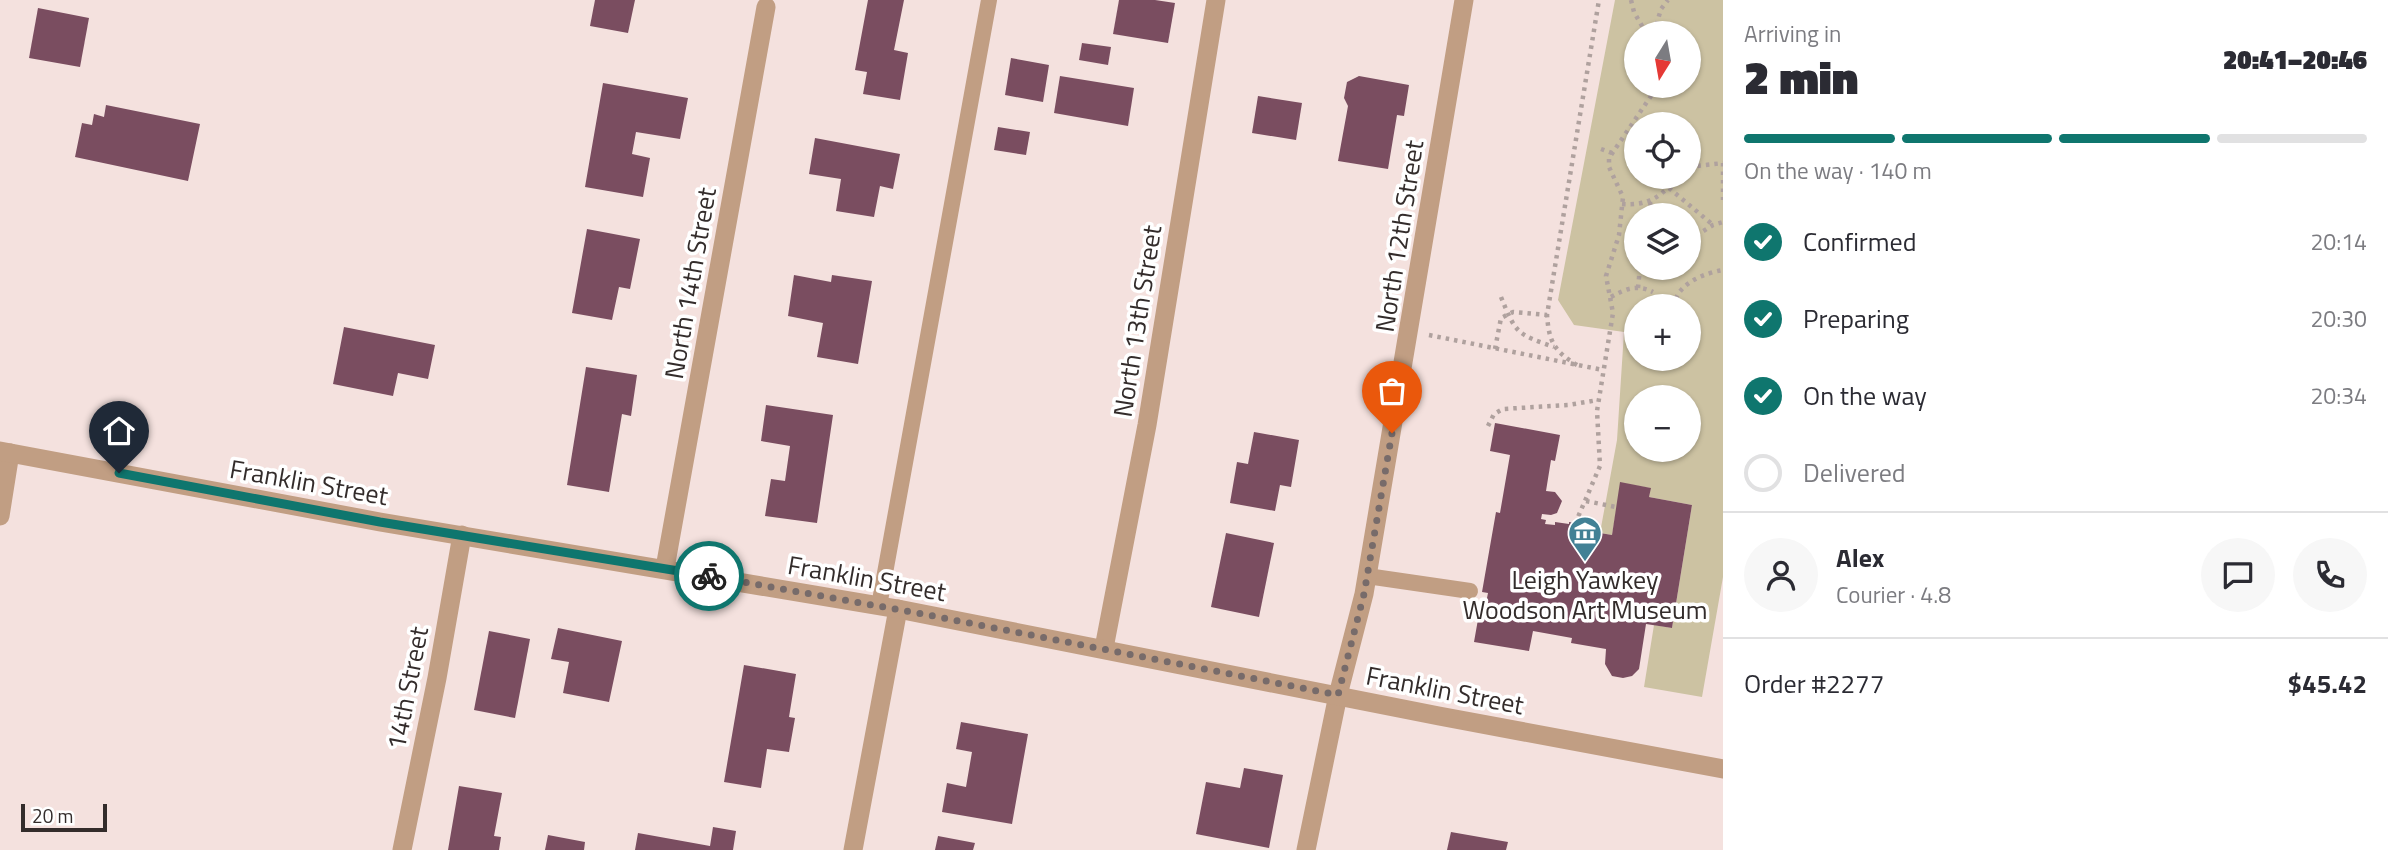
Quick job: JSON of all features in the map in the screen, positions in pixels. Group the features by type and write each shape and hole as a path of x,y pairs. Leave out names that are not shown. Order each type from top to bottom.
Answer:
{"street":[{"name":"North 13th Street","path":"1104,649 1147,425 1216,0"},
{"name":"North 12th Street","path":"1306,850 1338,695 1367,576 1464,0"},
{"name":"North 14th Street","path":"665,568 766,7"},
{"name":"Franklin Street","path":"5,452 380,522 665,568 888,608 1723,769"},
{"path":"0,516 5,452"},
{"name":"14th Street","path":"402,850 437,678 462,535"},
{"path":"853,850 888,608"}],"lane":[{"path":"888,608 989,0"},
{"path":"1367,576 1470,591"}],"path":[{"path":"1577,365 1562,356 1555,347 1548,334 1547,315 1599,0"},
{"path":"1631,0 1639,21"},
{"path":"1658,21 1661,9 1668,0"},
{"path":"1575,524 1600,466 1598,400 1613,313 1606,269 1619,235 1622,204 1622,190 1613,179 1609,158 1648,98"},
{"path":"1601,149 1612,153"},
{"path":"1701,166 1723,163 1723,200"},
{"path":"1622,204 1650,202 1668,189"},
{"path":"1670,189 1713,225"},
{"path":"1701,232 1723,222"},
{"path":"1676,294 1695,279 1709,272 1723,270"},
{"path":"1638,288 1639,280"},
{"path":"1611,297 1625,289 1638,288 1653,292"},
{"path":"1501,297 1507,314 1521,336 1555,347"},
{"path":"1495,349 1501,318 1507,314 1547,315"},
{"path":"1409,331 1603,370"},
{"path":"1488,426 1494,414 1503,409 1568,405 1598,400"},
{"path":"1586,501 1616,507"}],"shaded area":[{"path":"1615,0 1723,0 1723,577 1702,697 1644,687 1654,625 1672,628 1692,505 1649,497 1650,488 1621,483 1612,535 1600,533 1617,440 1624,332 1574,325 1558,300"}],"building":[{"path":"595,0 635,0 628,33 590,26"},
{"path":"868,0 904,0 894,50 908,53 900,100 863,94 867,72 855,70"},
{"path":"1119,0 1175,3 1168,43 1113,34"},
{"path":"38,8 89,18 80,67 29,58"},
{"path":"1082,43 1111,47 1108,65 1079,60"},
{"path":"1011,58 1049,65 1043,102 1005,95"},
{"path":"1060,76 1134,88 1128,126 1054,113"},
{"path":"1359,76 1409,85 1404,116 1397,115 1388,169 1338,161 1348,106 1344,98 1347,82"},
{"path":"603,83 688,98 680,139 636,132 632,154 650,158 643,197 585,187"},
{"path":"1258,96 1302,103 1296,140 1252,133"},
{"path":"106,105 200,124 188,181 75,157 82,123 92,125 94,114 104,117"},
{"path":"998,127 1030,132 1026,155 994,150"},
{"path":"815,138 900,154 893,189 880,186 874,217 836,211 841,179 809,174"},
{"path":"587,229 640,239 630,289 619,287 612,320 572,313"},
{"path":"794,275 831,282 832,275 872,281 858,364 817,357 823,323 788,316"},
{"path":"344,327 435,345 428,379 398,373 393,396 333,384"},
{"path":"586,367 637,375 631,416 622,414 609,492 567,485"},
{"path":"766,405 833,415 817,523 765,516 771,479 785,481 790,446 761,441"},
{"name":"Leigh Yawkey Woodson Art Museum","path":"1495,423 1560,435 1555,461 1551,460 1546,491 1555,492 1562,501 1557,513 1542,514 1541,519 1546,520 1545,524 1569,522 1601,529 1600,533 1612,535 1620,482 1651,488 1649,497 1692,505 1672,628 1646,624 1639,669 1632,676 1612,676 1605,664 1606,649 1571,643 1572,638 1533,631 1529,651 1474,642 1480,608 1485,608 1488,593 1482,592 1496,512 1500,513 1510,455 1490,451"},
{"path":"1254,432 1299,440 1291,487 1280,485 1275,511 1230,503 1237,462 1248,464"},
{"path":"1226,533 1274,543 1259,617 1211,607"},
{"path":"558,628 622,641 609,702 563,693 569,662 551,659"},
{"path":"489,631 530,639 515,718 474,710"},
{"path":"744,665 796,674 789,717 795,718 789,752 767,749 761,788 724,782"},
{"path":"961,722 1028,734 1012,824 942,812 947,783 966,787 972,752 956,749"},
{"path":"1244,768 1283,775 1269,848 1196,834 1206,782 1240,788"},
{"path":"459,786 502,793 494,836 501,837 499,850 448,850"},
{"path":"713,827 736,831 733,850 635,850 638,833 710,846"},
{"path":"1451,832 1508,842 1506,850 1447,850"},
{"path":"548,835 585,842 584,850 545,850"},
{"path":"938,836 975,843 973,850 935,850"}],"way so far":[{"path":"709,576 923,614 1338,695 1364,594 1392,433"}],"place":[{"name":"Leigh Yawkey Woodson Art Museum","path":"1585,563"}],"route":[{"path":"119,473 380,522 709,576"}]}
